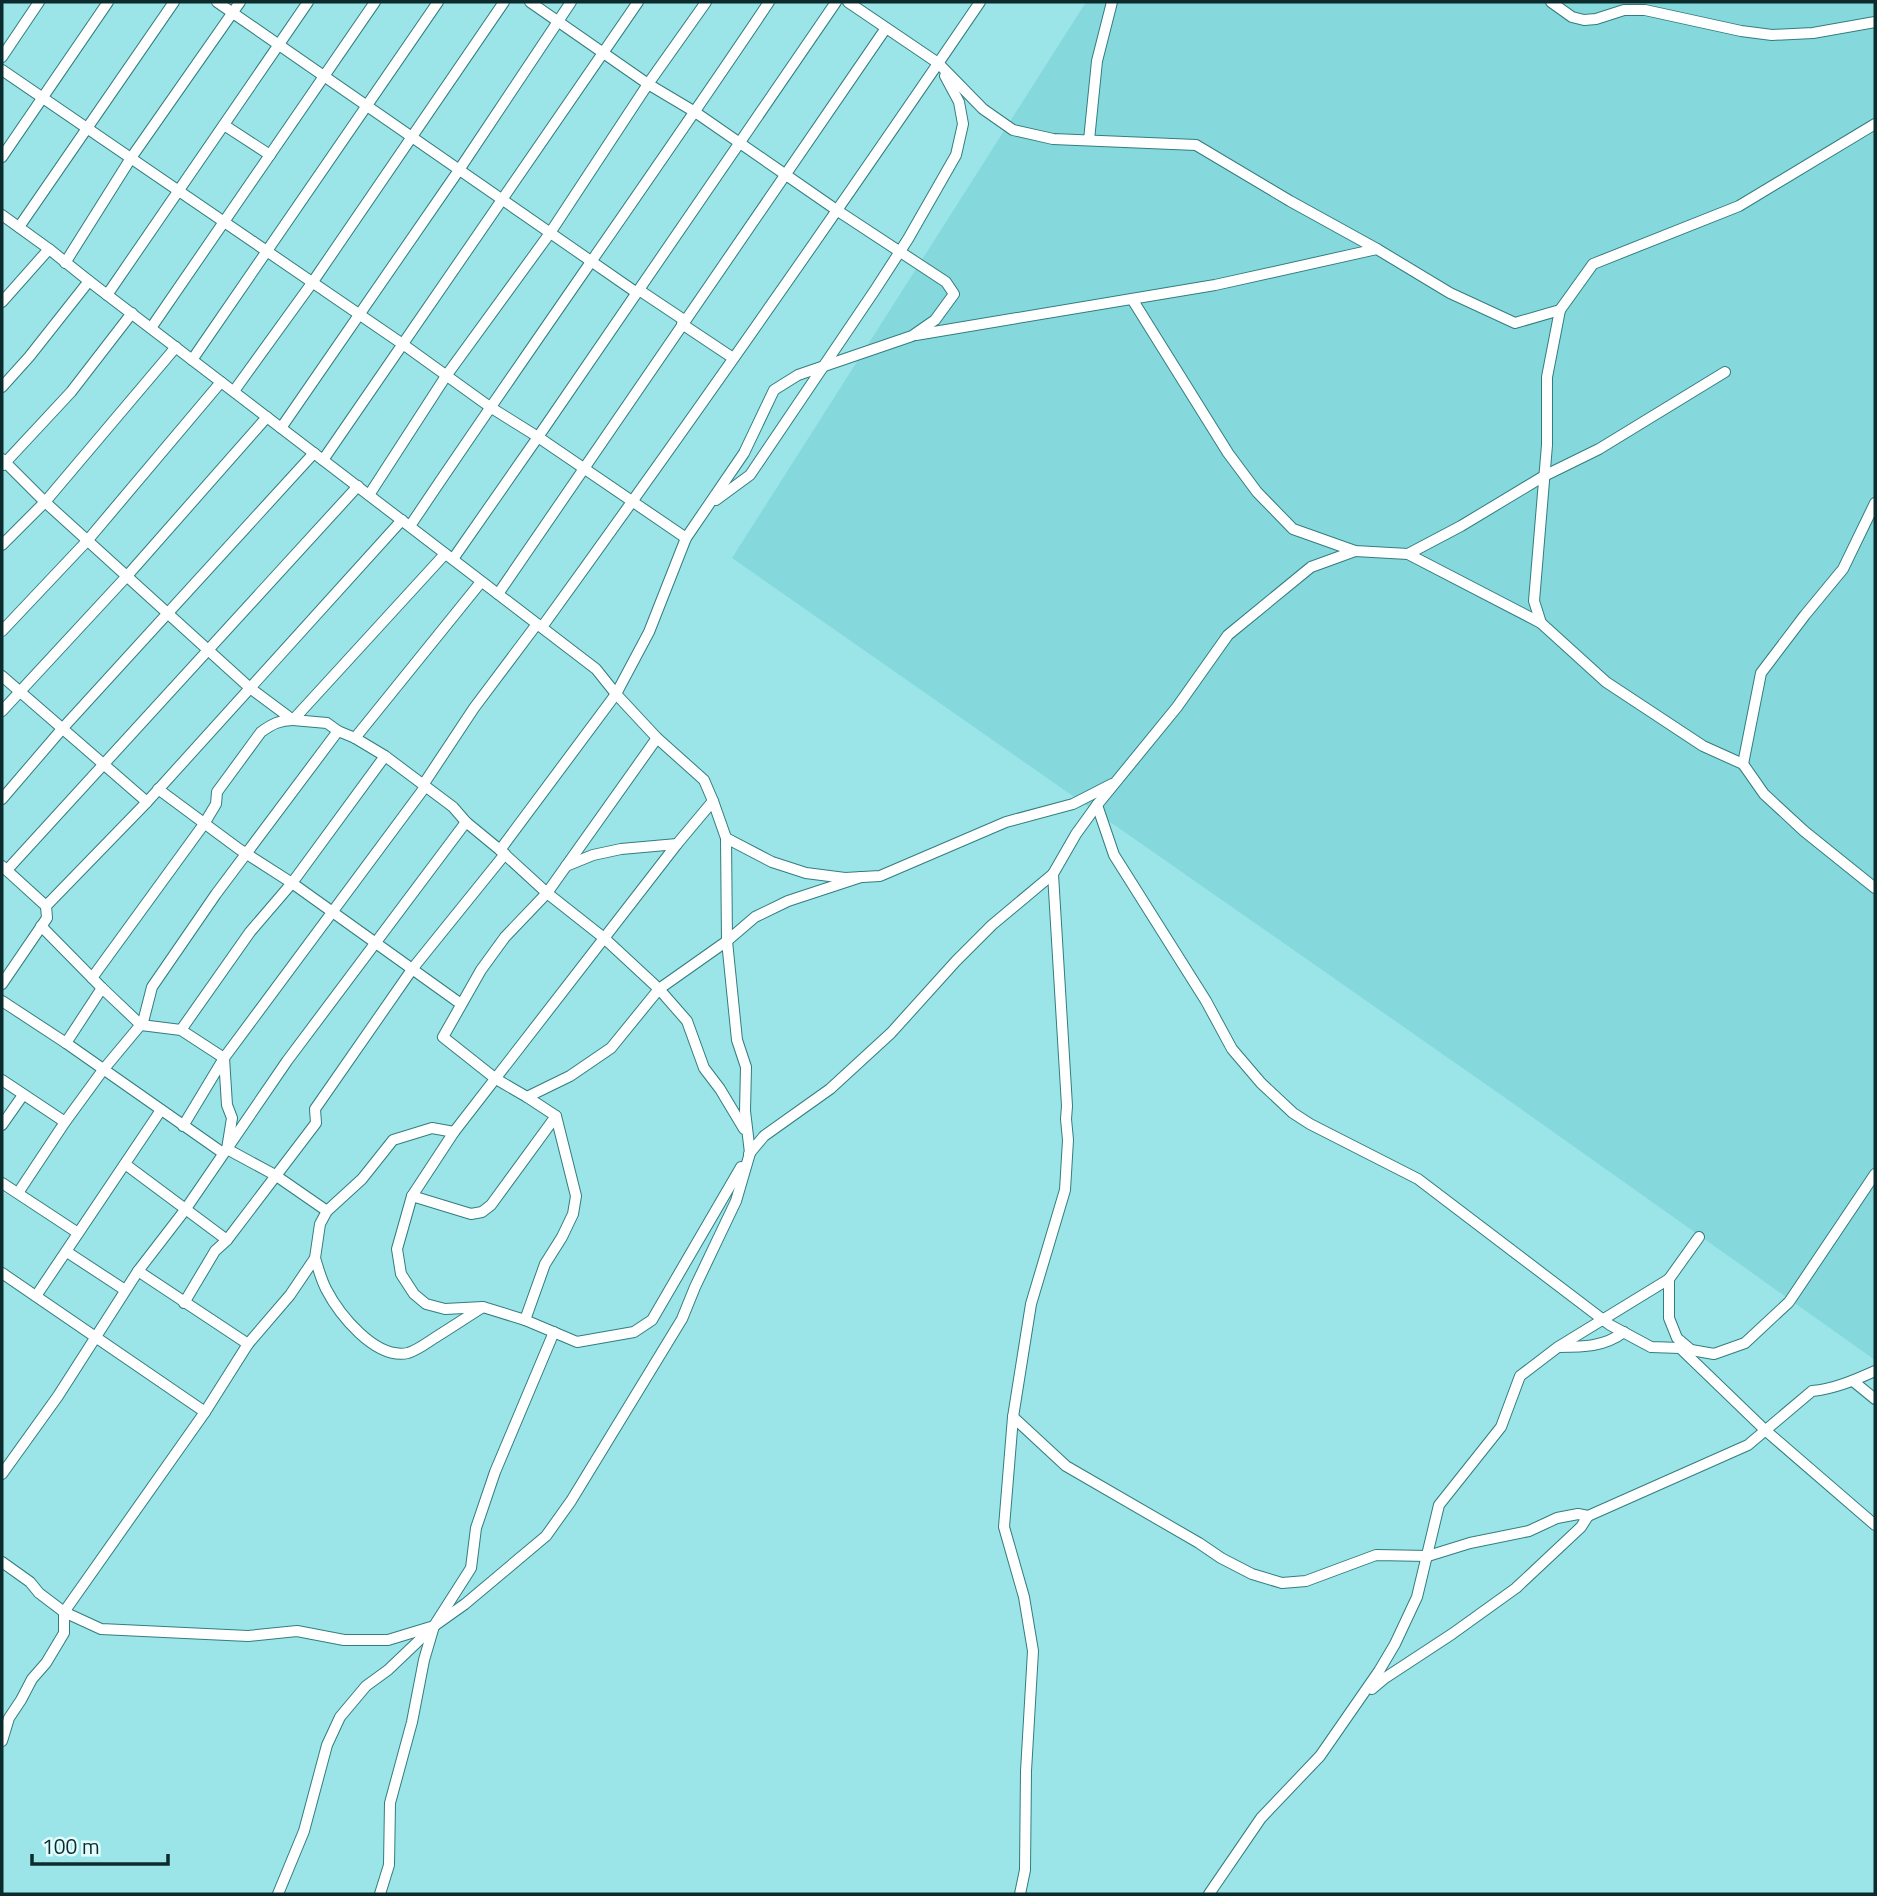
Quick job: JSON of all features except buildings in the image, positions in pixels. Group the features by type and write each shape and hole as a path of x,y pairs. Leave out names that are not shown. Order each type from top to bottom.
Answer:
{"street":[{"path":"2,57 39,2"},
{"path":"2,157 108,2"},
{"path":"19,227 174,2"},
{"path":"217,2 733,358"},
{"path":"65,262 131,158 240,2"},
{"path":"107,295 308,2"},
{"path":"151,328 375,2"},
{"path":"192,360 438,2"},
{"path":"234,391 504,2"},
{"path":"530,2 648,84 695,112 946,282 954,294 936,320 912,336"},
{"path":"281,428 571,2"},
{"path":"323,460 638,2"},
{"path":"369,495 446,376 550,233 648,84 706,2"},
{"path":"46,906 406,523 490,407 769,2"},
{"path":"293,720 449,556 538,438 836,2"},
{"path":"848,2 938,63 983,109 1013,130 1054,139 1196,145 1450,293 1515,323 1560,310"},
{"path":"183,1126 224,1058 424,786 474,708 540,626 633,502 981,2"},
{"path":"1089,141 1097,61 1112,2"},
{"path":"1551,2 1572,17 1584,20 1624,10 1645,10 1772,35 1812,33 1875,22"},
{"path":"498,594 886,28"},
{"path":"708,507 750,475 900,251 956,155 963,124 959,102 938,63"},
{"path":"2,69 490,407 686,538"},
{"path":"1541,623 1534,601 1546,445 1547,377 1560,310 1593,264 1739,206 1875,124"},
{"path":"224,125 270,155"},
{"path":"2,216 49,249 596,669 657,738 704,780 726,838 727,941 737,1040 746,1067 746,1133 750,1153 736,1201 682,1319 571,1501 546,1536 465,1604 434,1626 388,1670 366,1686 340,1717 327,1745 304,1832 278,1894"},
{"path":"2,302 49,249"},
{"path":"184,1303 215,1251 227,1240 316,1123 316,1109 413,968 503,852 616,694 649,632 686,538 744,453 774,390 798,375 912,336 1215,285 1377,249"},
{"path":"2,387 89,281"},
{"path":"1132,299 1228,453 1257,492 1293,529 1355,551 1408,554 1541,623 1606,682 1703,746 1743,764 1764,794 1804,831 1875,888"},
{"path":"132,313 71,392 3,462 250,688 293,720"},
{"path":"2,545 45,502 176,347"},
{"path":"1408,554 1599,449 1725,372"},
{"path":"2,631 87,541 221,382"},
{"path":"2,711 127,576 267,417"},
{"path":"2,799 62,729 314,453"},
{"path":"2,984 47,918 46,906 4,868 104,765 358,486"},
{"path":"1743,764 1760,673 1843,569 1875,503"},
{"path":"713,801 454,1132 412,1196 397,1249 401,1274 414,1294 426,1304 445,1309 483,1307 525,1320 577,1342 634,1332 652,1320 750,1153 764,1136 830,1089 881,1042 992,925 1054,874 1076,834 1097,805 1177,707 1228,635 1311,567 1355,551"},
{"path":"355,738 481,582"},
{"path":"2,676 146,802"},
{"path":"92,978 204,824 216,804 216,793 261,732 271,724 284,720 327,723 385,756 453,807 466,822 547,893 604,938 659,989 687,1021 704,1068 746,1133"},
{"path":"18,1193 103,1070 143,1022 152,987 216,894 338,731"},
{"path":"525,1320 545,1264 573,1214 576,1196 556,1116 496,1079 443,1037 481,970 505,937 547,893 657,738"},
{"path":"181,1030 250,932 292,883 385,756"},
{"path":"726,838 772,862 806,873 845,878 880,876 1006,822 1073,804 1115,782"},
{"path":"158,789 461,1004"},
{"path":"1097,805 1114,855 1206,1001 1232,1049 1261,1083 1293,1113 1310,1124 1418,1179 1603,1320 1651,1347 1714,1354 1745,1343 1789,1302 1875,1174"},
{"path":"2,1474 58,1396 138,1271 186,1210 287,1061 466,822"},
{"path":"565,867 593,855 621,849 677,844"},
{"path":"1020,1894 1025,1870 1026,1771 1033,1651 1024,1597 1004,1527 1013,1417 1031,1304 1065,1190 1067,1106 1054,874"},
{"path":"527,1097 570,1076 611,1048 659,989 727,941 755,917 788,901 861,877"},
{"path":"41,926 141,1025 181,1030 224,1058"},
{"path":"66,1043 102,988"},
{"path":"2,1001 183,1126 225,1151 275,1175 327,1211"},
{"path":"224,1058 227,1105 232,1118 225,1151"},
{"path":"2,1080 65,1122"},
{"path":"2,1125 23,1095"},
{"path":"36,1296 161,1110"},
{"path":"412,1196 471,1214 482,1212 491,1205 556,1116"},
{"path":"2,1741 9,1718 64,1633 64,1612 205,1412 248,1344 290,1295 315,1258 320,1224 327,1211 362,1179 393,1140 432,1128 454,1132"},
{"path":"125,1164 227,1240"},
{"path":"2,1183 78,1233"},
{"path":"1209,1894 1261,1818 1320,1756 1363,1696 1395,1644 1417,1597 1439,1505 1501,1427 1521,1376 1558,1347 1669,1279 1699,1237"},
{"path":"66,1252 125,1290"},
{"path":"315,1258 326,1288 339,1310 356,1330 375,1346 390,1352 407,1353 414,1350 483,1307"},
{"path":"138,1271 248,1344"},
{"path":"2,1273 205,1412"},
{"path":"1669,1279 1670,1318 1677,1338 1685,1349 1765,1430 1875,1525"},
{"path":"380,1894 388,1865 390,1803 434,1626 471,1568 476,1528 495,1472 554,1332"},
{"path":"1558,1347 1590,1347 1614,1339 1624,1332"},
{"path":"1363,1696 1516,1588 1581,1527 1588,1516 1748,1445 1812,1391 1853,1381 1875,1371"},
{"path":"1853,1381 1875,1399"},
{"path":"1013,1417 1066,1466 1221,1558 1252,1574 1282,1583 1306,1581 1376,1555 1428,1556 1470,1543 1528,1531 1557,1518 1577,1514 1588,1516"},
{"path":"2,1562 64,1612 101,1629 248,1636 297,1631 344,1640 388,1640 434,1626"}],"shaded area":[{"path":"1086,2 1875,2 1875,1360 1504,1097 732,558"}]}
